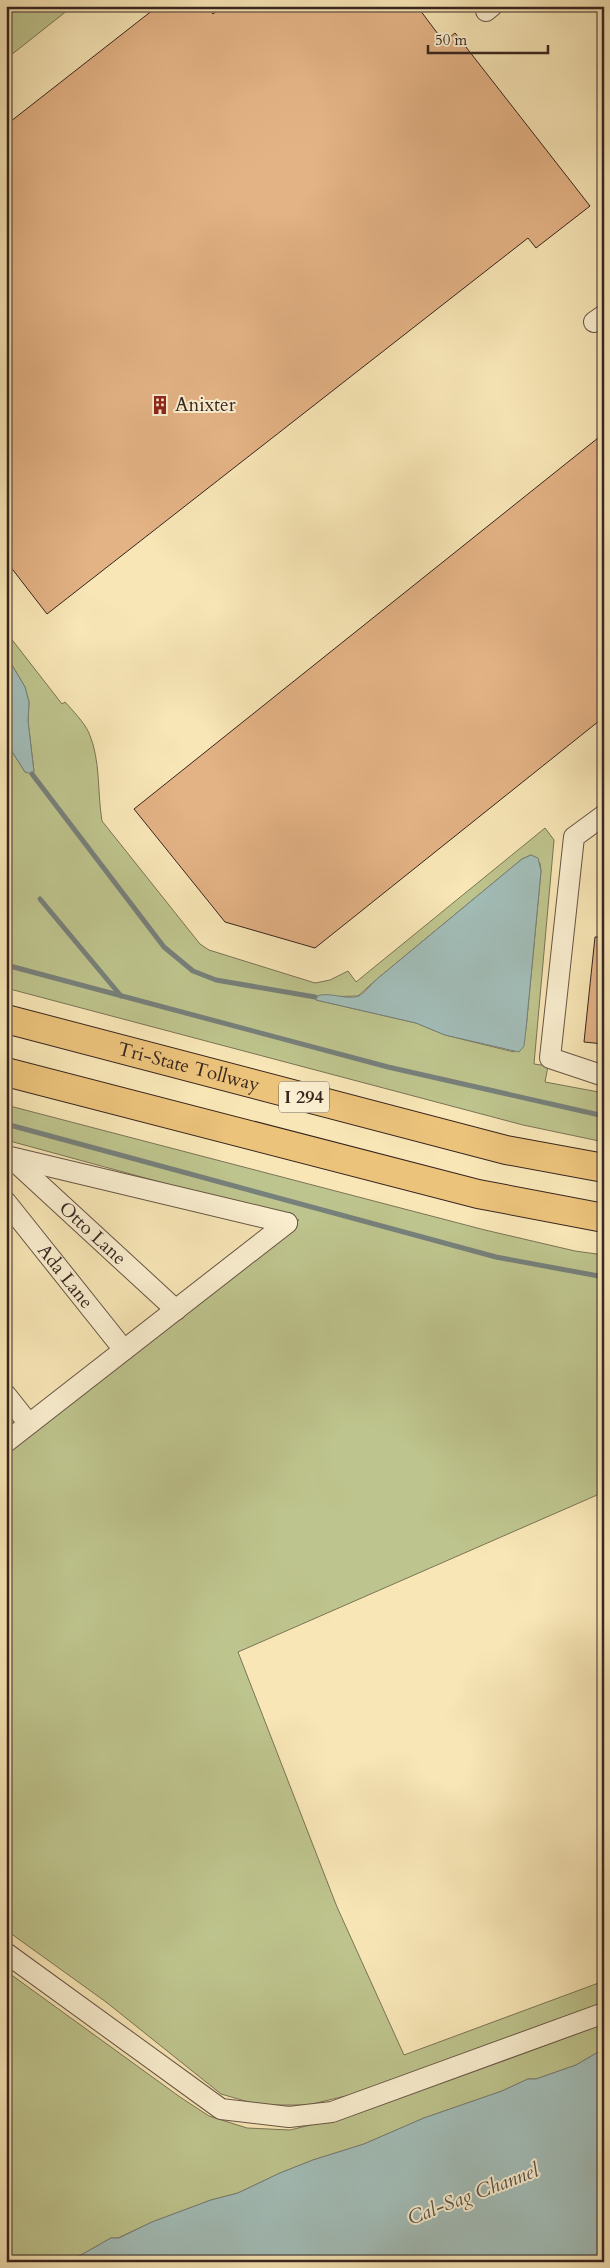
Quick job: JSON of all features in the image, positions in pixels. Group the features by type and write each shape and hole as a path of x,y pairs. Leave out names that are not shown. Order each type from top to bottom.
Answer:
{"highway":[{"name":"Tri-State Tollway","path":"6,1020 506,1150 604,1168"},
{"path":"6,1072 478,1194 604,1218"}],"lane":[{"path":"604,814 574,838 550,1058 604,1076"},
{"path":"6,1442 287,1223 8,1156"},
{"name":"Otto Lane","path":"8,1156 176,1310"},
{"name":"Ada Lane","path":"6,1202 124,1350"},
{"path":"6,1395 30,1424"},
{"path":"6,1953 220,2108 261,2115 289,2117 332,2112 604,2013"}],"green space":[{"path":"6,6 73,6 6,59"},
{"path":"6,632 62,704 65,702 84,725 89,733 95,754 102,821 200,944 209,950 315,983 330,980 348,971 356,982 545,828 554,840 534,1064 548,1066 545,1082 604,1093 604,1142 523,1125 6,988 6,742 25,772 34,772 28,721 29,702 25,687 6,655","holes":["531,855 540,863 541,871 526,1029 514,1052 445,1035 416,1023 316,1000 315,997 358,996 522,859"]},
{"path":"6,1105 485,1230 575,1251 604,1255 604,1492 238,1652 337,1907 404,2055 604,1981 604,2002 358,2093 308,2105 259,2105 221,2094 106,2002 6,1930 6,1449 299,1220 6,1140"},
{"path":"6,1971 209,2116 247,2128 290,2130 355,2114 604,2023 604,2051 600,2051 576,2065 536,2079 528,2079 502,2091 424,2118 364,2144 313,2160 238,2193 211,2200 152,2222 118,2238 111,2238 81,2255 63,2262 6,2262"}],"water":[{"path":"6,655 25,687 29,702 28,721 34,772 32,774 25,772 6,742"},
{"path":"531,855 538,858 541,871 524,1046 519,1052 445,1035 416,1023 316,1000 315,997 320,995 354,997 362,994 377,979 522,859"},
{"name":"Cal-Sag Channel","path":"600,2051 604,2051 604,2258 595,2262 63,2262 81,2255 111,2238 119,2238 152,2222 211,2200 238,2193 313,2160 364,2144 424,2118 502,2091 528,2079 536,2079 576,2065"}],"building":[{"name":"Anixter","path":"158,6 206,6 213,14 223,6 417,6 444,42 455,33 590,206 536,248 528,238 47,614 6,561 6,125"},
{"path":"598,438 604,445 604,717 315,948 225,922 134,809"},
{"path":"595,937 604,937 604,1044 584,1042"}],"waterway":[{"path":"32,774 164,947 193,971 216,980 315,997"},
{"path":"40,899 121,996"},
{"path":"6,965 388,1067 604,1116"},
{"path":"6,1124 496,1257 604,1277"}],"place":[{"name":"Anixter","path":"160,405"}]}
